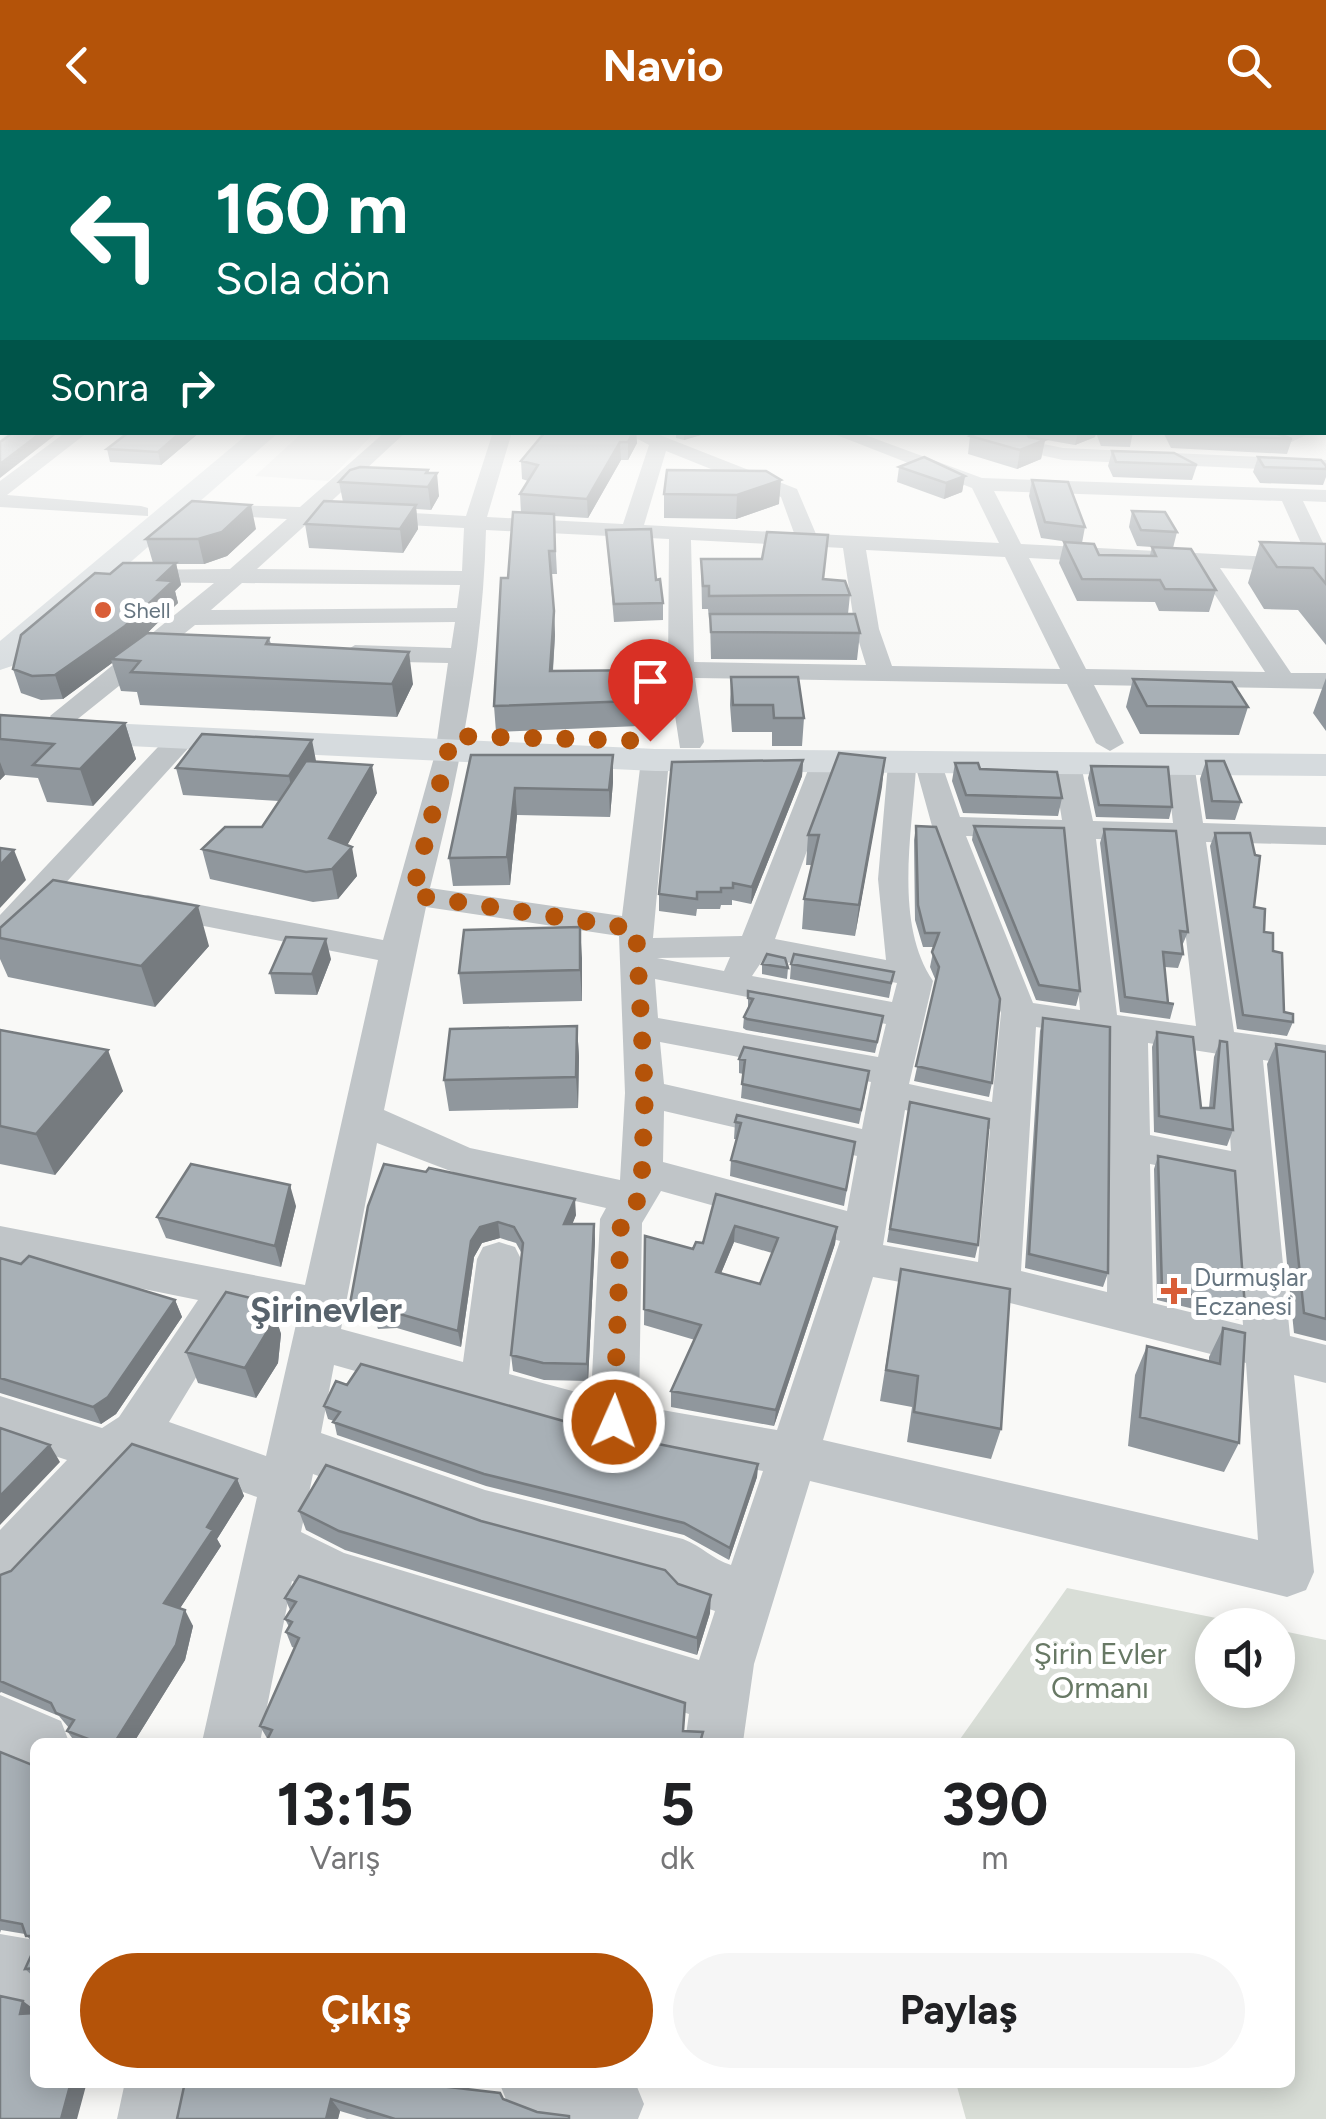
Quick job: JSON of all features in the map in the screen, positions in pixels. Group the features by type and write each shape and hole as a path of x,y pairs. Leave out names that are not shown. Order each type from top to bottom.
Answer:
{"highway":[{"path":"0,623 152,503"},
{"path":"0,659 184,503"}],"main road":[{"path":"0,713 655,760 1326,765"},
{"path":"0,729 450,745 690,742 1326,748"}],"street":[{"path":"12,503 141,512"},
{"path":"64,716 156,646 318,503"},
{"path":"243,1738 270,1544 321,1324 397,953 450,745 474,578 474,520 480,503"},
{"path":"632,528 640,503"},
{"path":"794,503 807,538"},
{"path":"989,503 1110,744"},
{"path":"179,507 632,528 1324,569 1292,503"},
{"path":"680,532 693,630 681,670 690,742"},
{"path":"853,542 858,629 881,671"},
{"path":"1204,561 1284,681"},
{"path":"99,574 474,578"},
{"path":"189,618 468,615"},
{"path":"156,646 194,648"},
{"path":"328,652 463,656"},
{"path":"681,670 1326,681"},
{"path":"0,935 183,737"},
{"path":"614,1422 621,1219 640,1185 645,1092 636,948 655,760"},
{"path":"732,980 756,946 824,764"},
{"path":"916,764 947,826 1019,1013 998,1283"},
{"path":"270,1544 334,1574 718,1719 726,1664 846,1300 860,1244 906,995 893,909 916,764"},
{"path":"0,1243 232,1286 483,1388 614,1422 794,1454 1287,1572 1270,1353 1250,1169 1230,1045 1187,833 1180,764"},
{"path":"1067,765 1115,1028 1130,1145 1130,1313"},
{"path":"947,826 1326,836"},
{"path":"46,886 85,894"},
{"path":"412,895 636,948 732,980 906,995"},
{"path":"124,901 397,953"},
{"path":"636,948 756,946 906,995"},
{"path":"1019,1013 1326,1057"},
{"path":"639,1026 891,1083 1008,1119"},
{"path":"645,1092 880,1147"},
{"path":"363,1116 395,1137 475,1164 640,1185 998,1283 1326,1364"},
{"path":"1130,1145 1250,1169"},
{"path":"483,1388 499,1260"},
{"path":"0,1567 122,1442 232,1286"},
{"path":"0,1417 122,1442 290,1465 683,1564 698,1580 748,1595"},
{"path":"0,1724 31,1738"},
{"path":"0,1967 23,1968 30,1973"},
{"path":"152,2119 159,2088"},
{"path":"557,2088 611,2102"}],"green space":[{"name":"Şirin Evler Ormanı","path":"1067,1588 1195,1614 1195,1708 1295,1708 1295,1634 1326,1640 1326,2119 966,2119 957,2088 1295,2088 1295,1738 961,1738"}],"building":[{"path":"190,503 251,505 222,532 198,539 146,539"},
{"path":"322,503 416,505 400,529 305,524"},
{"path":"1039,503 1076,503 1085,527 1045,522"},
{"path":"1132,511 1165,512 1177,532 1141,530"},
{"path":"513,512 554,514 555,551 549,551 554,611 550,671 661,670 663,700 494,706 501,578 508,578"},
{"path":"651,529 656,580 660,579 663,603 614,604 606,530"},
{"path":"767,532 828,535 823,579 845,581 850,595 709,596 709,586 703,586 701,559 762,559"},
{"path":"1064,542 1094,544 1099,555 1156,556 1152,547 1191,549 1216,590 1165,589 1160,580 1082,579"},
{"path":"1260,542 1326,544 1326,584 1313,568 1277,567"},
{"path":"123,563 176,563 158,580 173,581 125,626 55,675 32,676 13,669 21,635 95,573 110,574"},
{"path":"710,614 855,614 860,633 711,632"},
{"path":"147,633 269,638 266,644 409,652 392,684 131,672 140,661 111,659"},
{"path":"731,677 798,677 804,718 774,718 773,705 733,705"},
{"path":"1133,679 1232,682 1248,707 1147,706"},
{"path":"0,715 125,723 80,769 33,765 54,744 0,739"},
{"path":"202,734 312,740 289,776 176,768"},
{"path":"839,753 885,758 859,905 804,899 819,835 808,835"},
{"path":"471,755 613,755 609,790 515,788 507,857 449,858"},
{"path":"803,760 752,887 733,883 733,888 721,888 721,892 697,892 697,899 659,894 672,762"},
{"path":"306,761 372,765 329,838 352,847 332,869 306,872 202,849 225,827 262,827"},
{"path":"1206,761 1224,761 1241,802 1212,801"},
{"path":"955,763 978,763 980,769 1057,772 1062,798 966,795"},
{"path":"1091,766 1168,767 1172,807 1099,805"},
{"path":"916,826 936,827 1000,999 992,1083 916,1066 939,967 932,952 939,933 925,933 918,905"},
{"path":"974,826 1064,828 1080,991 1039,985"},
{"path":"1104,829 1176,831 1188,932 1180,931 1183,954 1163,952 1168,1003 1174,1004 1125,997"},
{"path":"1215,833 1250,833 1255,855 1260,856 1254,907 1265,909 1264,932 1273,933 1273,951 1282,953 1284,1012 1293,1014 1293,1022 1243,1015"},
{"path":"0,848 14,850 0,865"},
{"path":"53,880 198,906 141,966 0,938 0,928"},
{"path":"580,927 580,970 459,973 464,930"},
{"path":"286,937 326,939 312,974 270,973"},
{"path":"767,954 785,958 788,968 762,964"},
{"path":"794,954 894,972 891,983 791,964"},
{"path":"748,991 883,1016 877,1042 747,1019 744,1017 753,999 748,998"},
{"path":"1043,1018 1110,1027 1108,1273 1029,1254"},
{"path":"577,1026 576,1077 444,1080 450,1029"},
{"path":"0,1030 108,1050 36,1134 0,1126"},
{"path":"1157,1032 1193,1037 1201,1108 1214,1108 1220,1041 1227,1042 1233,1130 1159,1116"},
{"path":"1276,1044 1326,1052 1326,1319 1304,1313"},
{"path":"744,1047 869,1071 861,1110 742,1084 745,1060 739,1059"},
{"path":"910,1102 989,1119 978,1245 890,1229"},
{"path":"737,1115 855,1142 846,1190 731,1160 741,1123 735,1122"},
{"path":"1158,1156 1235,1171 1245,1308 1162,1288"},
{"path":"191,1164 290,1185 275,1246 157,1217"},
{"path":"384,1164 426,1172 429,1168 575,1199 564,1224 594,1224 587,1364 543,1363 511,1355 523,1243 514,1227 498,1222 480,1227 471,1241 458,1331 393,1312 374,1312 375,1303 350,1304 368,1206"},
{"path":"716,1194 837,1227 776,1410 671,1391 701,1325 644,1309 645,1236 693,1249 696,1242 703,1243","holes":["735,1226 778,1238 760,1284 716,1272"]},
{"path":"29,1256 175,1300 108,1397 93,1407 0,1378 0,1258 21,1264"},
{"path":"901,1269 1010,1289 1001,1429 914,1412 918,1376 886,1370"},
{"path":"226,1292 271,1303 267,1332 245,1368 186,1352"},
{"path":"1223,1328 1245,1333 1239,1443 1140,1417 1147,1346 1220,1364"},
{"path":"361,1364 613,1435 758,1464 730,1548 684,1523 484,1474 333,1422 340,1412 324,1406 336,1381 347,1385"},
{"path":"0,1428 50,1445 0,1496"},
{"path":"132,1444 237,1479 207,1527 213,1530 164,1603 185,1610 176,1645 118,1738 85,1738 67,1731 74,1720 56,1713 51,1703 0,1681 0,1575 11,1571"},
{"path":"326,1465 481,1521 665,1570 678,1584 711,1595 697,1638 339,1531 299,1511"},
{"path":"299,1576 685,1703 683,1731 703,1732 701,1738 268,1738 272,1730 260,1726 299,1638 286,1632 292,1622 285,1619 296,1602 285,1598"},
{"path":"0,1752 30,1764 30,1936 26,1936 22,1924 0,1920"},
{"path":"0,1996 23,2001 20,2014 30,2013 30,2088 69,2088 61,2119 0,2119"},
{"path":"184,2088 457,2088 500,2093 503,2099 537,2112 569,2116 395,2119 331,2099 326,2119 177,2119"}],"place":[{"name":"Shell","path":"103,610"},
{"name":"Durmuşlar Eczanesi","path":"1174,1291"}],"district":[{"name":"Şirinevler","path":"326,1310"}],"route":[{"path":"614,1422 621,1219 639,1199 642,1171 645,1092 636,929 412,895 452,736 650,741"}]}
